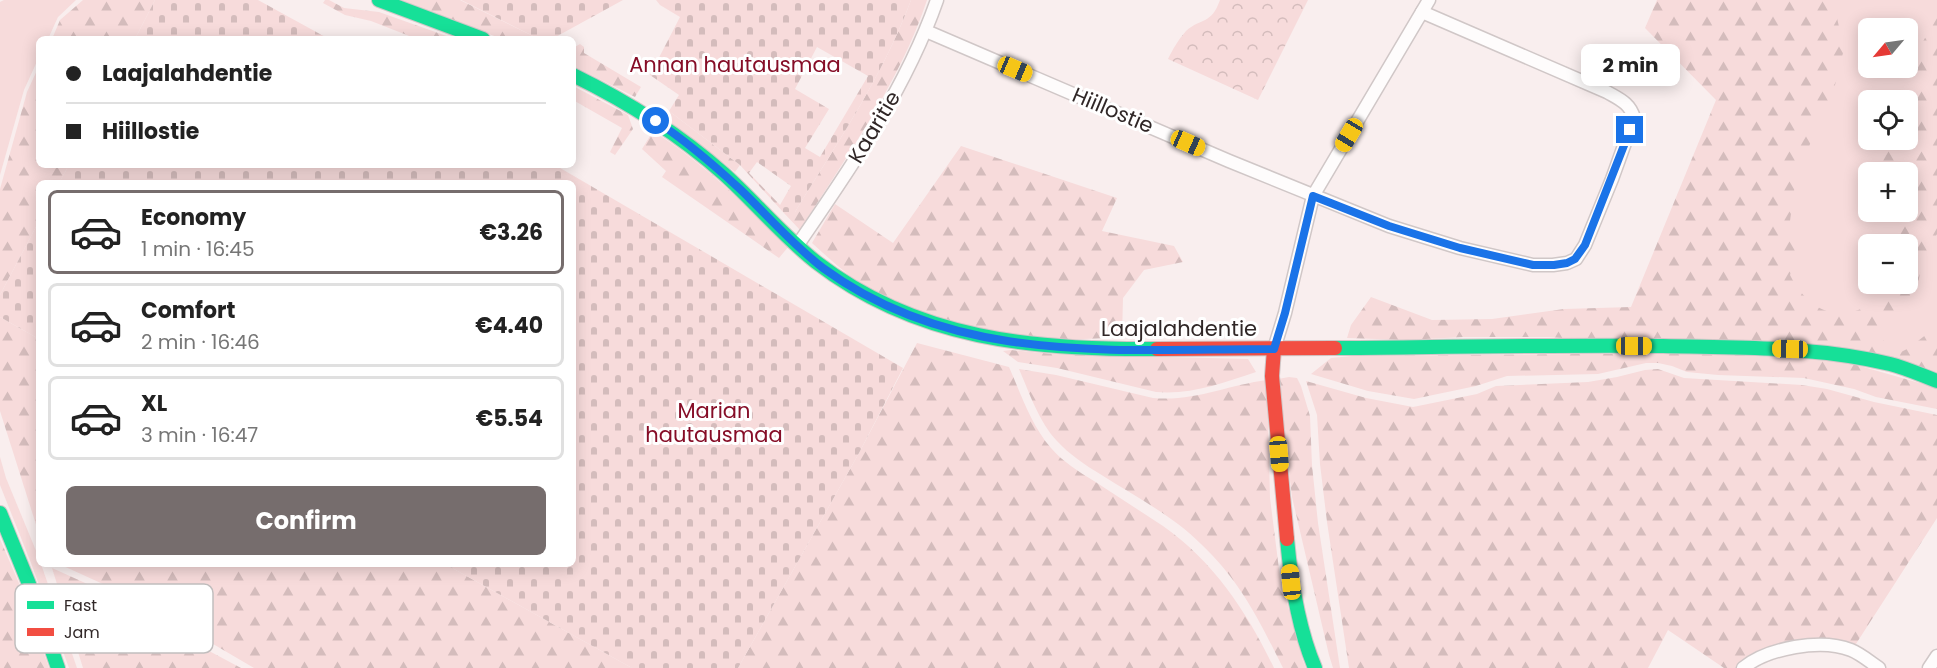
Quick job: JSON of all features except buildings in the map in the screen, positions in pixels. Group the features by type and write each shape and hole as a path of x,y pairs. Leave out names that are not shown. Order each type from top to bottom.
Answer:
{"street":[{"path":"379,0 475,36"},
{"name":"Kaaritie","path":"797,246 885,111 926,31 937,0"},
{"path":"1315,668 1309,654 1291,582 1272,376 1274,349 1313,196 1429,0"},
{"name":"Hiillostie","path":"926,31 1313,196 1389,226 1460,248 1533,265 1554,265 1575,259 1585,245 1630,130 1634,118 1632,109 1607,92 1422,12"},
{"name":"Laajalahdentie","path":"576,76 649,116 699,153 797,246 824,268 873,300 933,324 980,337 1068,349 1568,345 1790,349 1847,356 1892,365 1937,381"},
{"path":"0,513 28,584"},
{"path":"1743,668 1759,657 1785,649 1814,645 1852,650 1879,668"},
{"path":"53,653 58,668"},
{"path":"1929,668 1937,656"}],"green space":[{"path":"4,0 76,0 58,17 49,36 36,36 36,64 24,90 0,175 0,2"},
{"path":"83,0 155,0 137,36 53,36 60,20"},
{"path":"155,0 258,0 324,36 137,36"},
{"path":"329,0 344,8 379,12 447,36 409,36 371,21 345,15 323,3"},
{"path":"401,0 460,0 533,36 494,36"},
{"name":"Annan hautausmaa","path":"461,0 623,0 557,36 533,36"},
{"name":"Annan hautausmaa","path":"656,0 911,0 873,82 795,212 783,212 740,165 669,111 679,95 650,75 680,17","holes":["817,47 868,76 820,157 805,148 829,109 795,89","757,162 791,186 780,205 749,173"]},
{"path":"911,0 927,0 902,60 871,118 800,230 783,212 795,212 843,135 887,55"},
{"path":"1220,0 1308,0 1258,100 1168,59 1186,31 1210,17"},
{"path":"1657,0 1838,0 1835,9 1844,49 1835,85 1810,144 1794,191 1790,221 1797,237 1796,258 1790,275 1804,296 1813,304 1832,313 1855,311 1875,302 1884,294 1912,294 1897,308 1881,338 1897,354 1909,348 1937,326 1937,374 1889,360 1548,337 1463,337 1407,340 1347,338 1351,325 1371,297 1432,320 1492,319 1564,309 1631,307 1716,100 1645,28"},
{"path":"1824,0 1937,0 1937,357 1923,362 1776,319 1775,168"},
{"path":"1937,17 1937,234 1922,263 1918,284 1918,234 1880,234 1878,222 1918,222 1918,162 1878,162 1881,150 1918,150 1918,90 1912,90 1911,78 1918,78 1918,54"},
{"path":"580,44 584,47 584,53 641,87 635,97 576,68 576,46"},
{"path":"36,72 36,168 67,168 61,180 36,180 36,227 0,295 0,189 27,92"},
{"path":"576,88 628,115 633,129 615,155 610,152 622,128 576,102"},
{"path":"669,111 740,165 735,172 665,118"},
{"path":"653,131 707,171 789,246 779,258 662,177 666,171 642,149"},
{"path":"961,146 1117,198 1102,231 1174,246 1183,262 1144,270 1123,298 1122,337 1058,339 988,331 920,312 860,283 812,243 835,204 893,243"},
{"name":"Marian hautausmaa","path":"67,168 560,168 903,368 859,453 738,668 632,668 450,567 576,567 576,180 61,180"},
{"path":"36,227 36,337 0,317 0,295"},
{"path":"0,317 36,337 36,525 0,411"},
{"path":"917,343 1009,367 1032,419 1051,448 1077,470 1163,526 1198,556 1228,590 1264,647 1274,668 738,668 859,453"},
{"path":"1003,351 1053,354 1248,359 1256,372 1194,390 1156,392 1057,368 1018,362"},
{"path":"1710,353 1846,362 1937,388 1937,409 1876,397 1854,389 1804,378 1687,372 1658,363 1646,363 1598,374 1507,376 1476,386 1414,399 1368,391 1311,374 1331,358 1352,356"},
{"path":"1019,369 1056,375 1153,398 1168,399 1267,380 1270,498 1280,577 1306,668 1283,668 1238,587 1215,558 1190,534 1152,506 1083,463 1057,441 1040,416"},
{"path":"1658,369 1684,378 1802,385 1827,389 1874,402 1937,415 1937,518 1854,647 1836,642 1747,661 1736,668 1724,668 1668,630 1648,668 1349,668 1327,522 1317,415 1306,381 1366,398 1413,407 1477,394 1496,386 1588,382"},
{"path":"1297,378 1310,416 1318,523 1340,668 1333,668 1329,655 1292,497 1278,379"},
{"path":"0,457 6,478 36,551 36,567 42,567 48,584 39,584 0,485"},
{"path":"0,539 19,584 15,584 15,653 44,653 49,668 0,668"},
{"path":"66,567 450,567 632,668 254,668 213,644 213,584 103,584"},
{"path":"52,568 87,584 57,584"},
{"path":"64,653 72,653 77,668 69,668"},
{"path":"78,653 213,653 241,668 83,668"}],"traffic: fast":[{"path":"379,0 475,36"},
{"path":"576,77 613,96 671,132 724,174 816,262 855,288 895,309 936,324 978,335 1022,342 1066,347 1157,349"},
{"path":"1335,348 1622,346 1777,349 1862,358 1896,366 1937,381"},
{"path":"0,513 29,584"},
{"path":"1287,539 1296,605 1315,668"},
{"path":"53,653 58,668"}],"traffic: jam":[{"path":"1157,349 1335,348"},
{"path":"1274,349 1272,376 1287,539"}],"route":[{"path":"656,121 722,173 808,256 873,300 933,324 980,337 1068,349 1274,349 1313,196 1389,226 1460,248 1533,265 1567,263 1575,259 1585,245 1630,130"}]}
